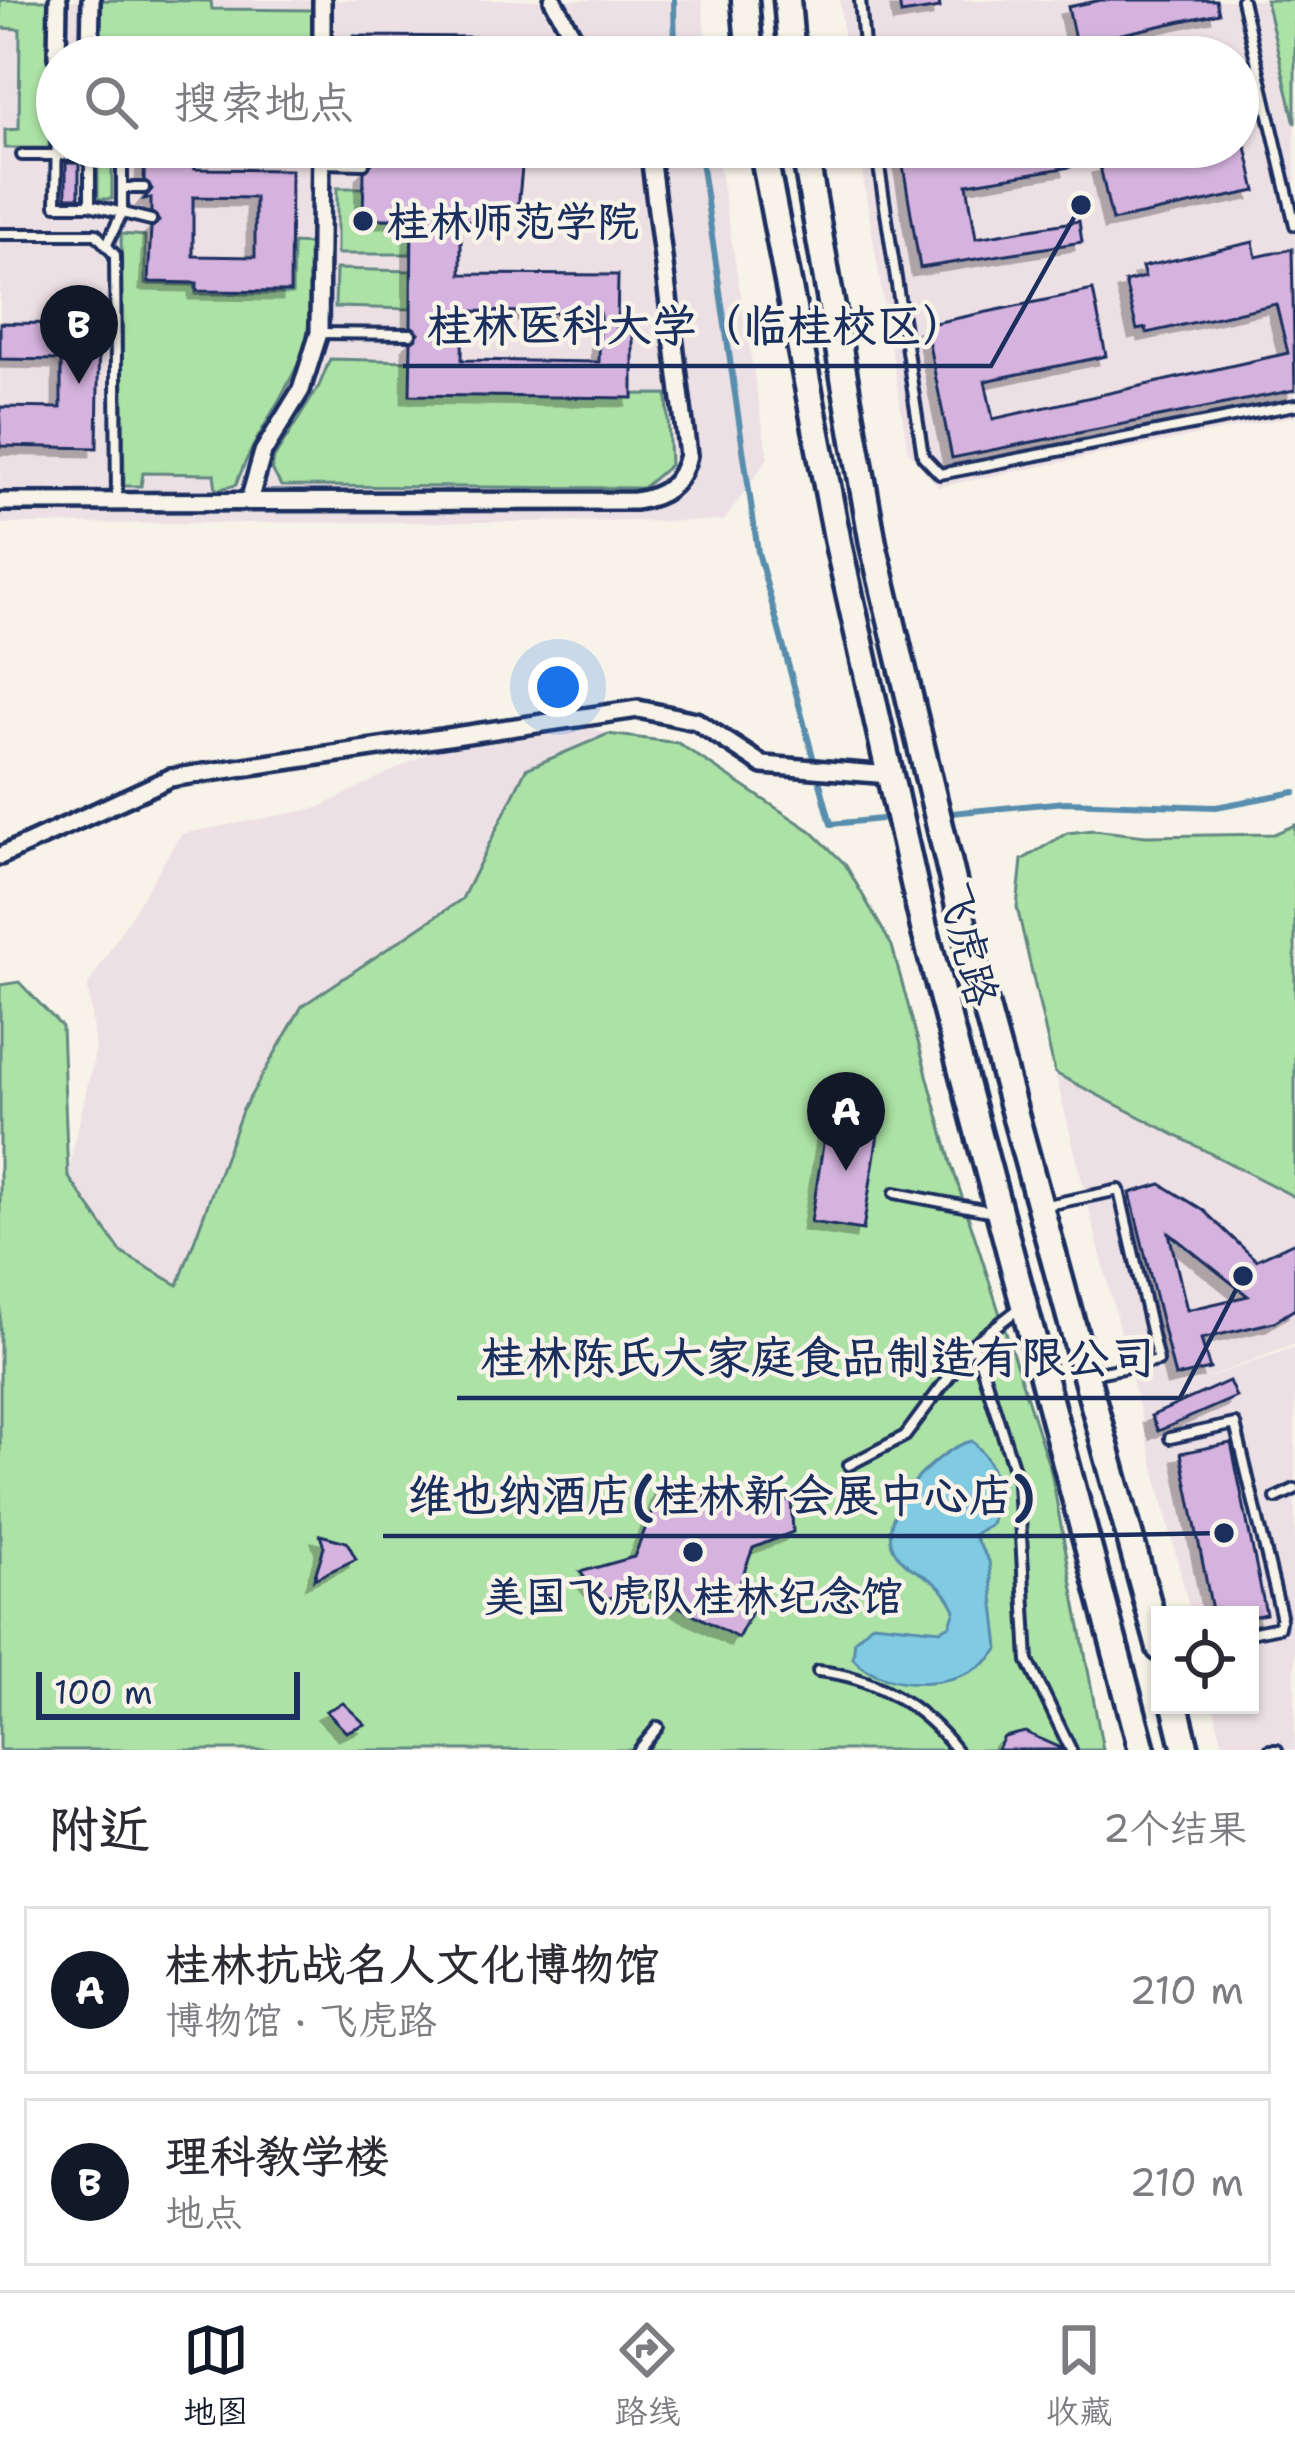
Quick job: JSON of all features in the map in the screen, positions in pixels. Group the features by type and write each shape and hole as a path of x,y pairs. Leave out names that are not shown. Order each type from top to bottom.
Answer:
{"main road":[{"path":"745,0 748,36"},
{"path":"787,0 790,36"},
{"name":"飞虎路","path":"766,168 838,548 899,818 1022,1306 1142,1750"},
{"name":"飞虎路","path":"808,168 873,544 938,817 1151,1615"},
{"path":"1177,1714 1186,1750"}],"street":[{"path":"57,36 58,0"},
{"path":"91,0 91,36"},
{"path":"322,0 322,36"},
{"path":"553,0 573,36"},
{"path":"249,501 263,452 301,391 319,333 321,168"},
{"path":"0,502 635,501 671,489 688,455 652,168"},
{"path":"0,856 170,778 638,710 697,721 763,766 890,776"}],"lane":[{"path":"860,0 863,36"},
{"path":"1242,0 1250,36"},
{"path":"1259,72 1295,225"},
{"path":"22,155 36,155"},
{"path":"56,168 56,206 90,205 151,220"},
{"path":"90,168 90,205"},
{"path":"108,242 122,213 122,168"},
{"path":"879,168 923,456 940,474 1295,405"},
{"path":"122,188 144,188"},
{"path":"0,234 96,234 115,255 117,503"},
{"path":"319,333 411,334"},
{"path":"1039,1206 1119,1190 1158,1361 1085,1376"},
{"path":"895,1193 998,1213"},
{"path":"849,1465 904,1436 974,1343 1022,1306"},
{"path":"974,1343 1018,1482 1028,1661 1071,1750"},
{"path":"1170,1438 1234,1424 1281,1616 1279,1627 1259,1631"},
{"path":"1276,1498 1295,1490"},
{"path":"818,1671 851,1677 894,1695 932,1723 956,1750"},
{"path":"639,1750 658,1727"}],"shaded area":[{"name":"桂林师范学院","path":"0,0 702,0 705,36 36,36 36,168 720,168 768,458 724,521 0,524"},
{"path":"840,0 1295,0 1295,416 938,487 908,451 861,168 1259,168 1259,36 843,36"},
{"path":"592,728 608,734 526,769 462,899 365,963 197,1236 178,1285 122,1253 67,1176 95,1052 88,985 181,834 318,808 430,752"},
{"path":"1055,1073 1295,1197 1295,1344 1188,1385 1295,1347 1295,1750 1224,1750 1215,1714 1259,1714 1259,1606 1189,1606"}],"green space":[{"path":"0,0 50,0 50,36 36,36 36,148 5,148 5,130 19,129 20,29 0,28"},
{"path":"101,0 211,1 212,9 312,10 312,36 101,36"},
{"path":"1266,0 1295,0 1295,124"},
{"path":"98,168 112,168 112,199 98,199"},
{"path":"337,188 364,188 364,219 412,219 411,254 337,254"},
{"path":"121,234 145,236 145,284 195,285 196,294 292,294 293,243 311,244 303,352 236,485 216,490 214,474 143,473 141,486 124,486"},
{"path":"336,269 411,271 411,309 335,307"},
{"path":"330,359 411,361 411,395 667,394 670,465 643,488 281,486 272,469 274,458 319,386"},
{"path":"608,734 678,743 811,831 845,864 892,946 951,1163 1051,1472 1103,1750 0,1750 0,985 19,982 62,1027 68,1176 122,1253 178,1285 242,1111 302,1006 462,899 526,769"},
{"path":"1295,825 1295,1197 1055,1073 1017,907 1022,860 1067,833 1274,834"}],"water":[{"path":"972,1441 995,1479 991,1524 973,1535 989,1561 999,1648 987,1662 950,1679 906,1682 886,1678 853,1658 855,1640 873,1623 941,1630 950,1625 955,1610 941,1588 896,1553 890,1538 892,1520 927,1469"}],"building":[{"path":"899,0 939,0 940,8 901,14"},
{"path":"1101,0 1216,0 1219,13 1113,36 1074,36 1068,7"},
{"path":"66,168 79,168 79,197 66,197"},
{"path":"144,168 291,170 290,292 197,291 197,283 148,282 151,228 159,221 151,212 151,198 144,199 152,189 144,180","holes":["193,197 255,198 255,257 193,256"]},
{"path":"368,168 522,168 518,209 502,209 502,222 461,221 461,274 618,275 617,328 633,328 633,398 410,395 411,342 419,333 411,326 412,219 363,219","holes":["463,311 600,313 599,362 462,360"]},
{"path":"903,168 1064,168 967,184 976,238 1079,221 1082,242 920,268"},
{"path":"1100,168 1251,168 1256,191 1112,221"},
{"path":"1253,242 1256,257 1292,249 1295,390 952,458 925,325 1093,290 1106,356 985,381 993,419 1288,353 1276,304 1147,333 1146,328 1137,330 1125,282 1145,277 1142,267"},
{"path":"0,323 99,324 97,448 0,446 0,407 61,408 61,360 0,359"},
{"path":"828,1113 880,1121 863,1230 811,1222"},
{"path":"1161,1184 1203,1210 1256,1260 1295,1242 1295,1309 1274,1322 1201,1339 1210,1369 1175,1377 1130,1193","holes":["1169,1233 1248,1296 1187,1310"]},
{"path":"1229,1381 1236,1397 1158,1431 1151,1416"},
{"path":"1231,1443 1266,1614 1259,1615 1259,1606 1211,1606 1181,1453"},
{"name":"美国飞虎队桂林纪念馆","path":"665,1479 750,1516 791,1499 793,1532 753,1548 737,1591 757,1602 738,1638 642,1587 604,1600 580,1572 634,1557"},
{"path":"320,1535 347,1542 356,1559 314,1579 324,1547"},
{"path":"343,1703 365,1724 346,1732 326,1711"},
{"path":"1025,1732 1062,1750 997,1750 1004,1737"}],"waterway":[{"path":"674,0 675,36"},
{"path":"702,168 758,552 831,824 892,818"},
{"path":"941,814 1065,802 1216,807 1295,792"}],"place":[{"name":"桂林医科大学（临桂校区）","path":"1081,205"},
{"name":"桂林师范学院","path":"363,221"},
{"name":"理科教学楼","path":"79,384"},
{"name":"桂林抗战名人文化博物馆","path":"846,1171"},
{"name":"桂林陈氏大家庭食品制造有限公司","path":"1243,1276"},
{"name":"维也纳酒店(桂林新会展中心店)","path":"1224,1533"},
{"name":"美国飞虎队桂林纪念馆","path":"693,1552"}]}
